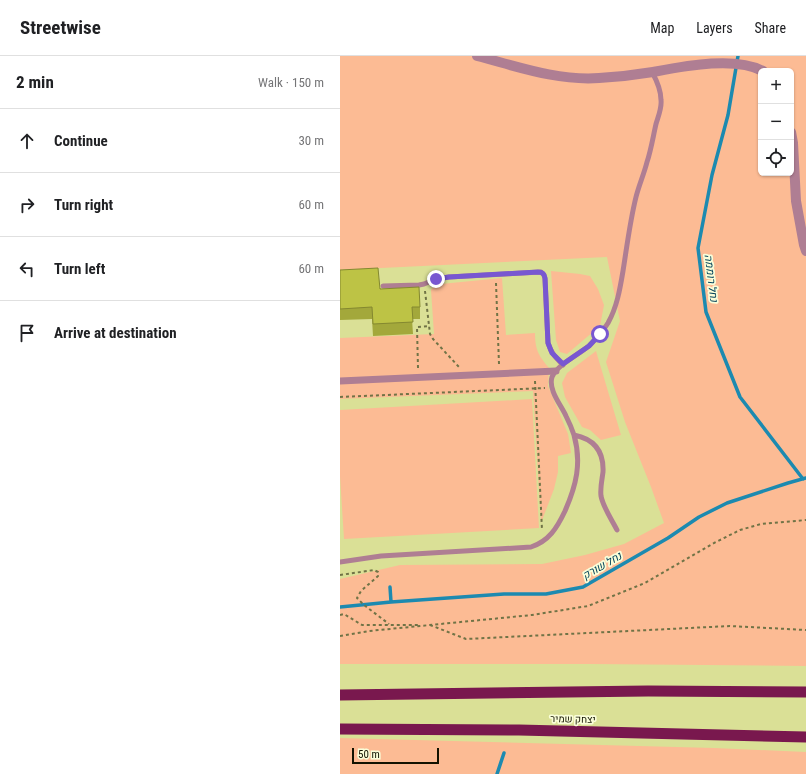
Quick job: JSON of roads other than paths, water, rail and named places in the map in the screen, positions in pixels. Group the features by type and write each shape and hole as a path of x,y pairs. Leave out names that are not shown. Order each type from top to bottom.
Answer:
{"highway":[{"path":"340,695 648,691 806,692"},
{"name":"יצחק שמיר","path":"340,729 806,737"}],"street":[{"path":"477,56 541,73 569,77 597,78 652,72 697,61 727,57 749,62 760,68"},
{"path":"792,140 796,201 802,239 806,251"},
{"path":"340,381 556,371"}],"lane":[{"path":"340,562 381,556 526,548 543,542 552,534 560,522 575,485 578,453 574,435 552,388 552,378 563,364 589,346 600,334 609,322 617,301 635,203 640,181 648,162 662,102 660,89 652,72"},
{"path":"383,286 419,285 440,278 541,272 544,274 545,278 548,343 552,353 563,364"},
{"path":"574,435 581,436 592,442 601,455 603,466 601,496 617,530"}],"waterway":[{"name":"נחל רוממה","path":"738,56 728,115 712,175 698,248 706,312 740,397 803,479"},
{"name":"נחל שורק","path":"340,607 504,594 546,594 583,587 668,538 699,517 727,503 806,478"},
{"path":"390,587 391,602"},
{"path":"497,774 504,753"}]}
